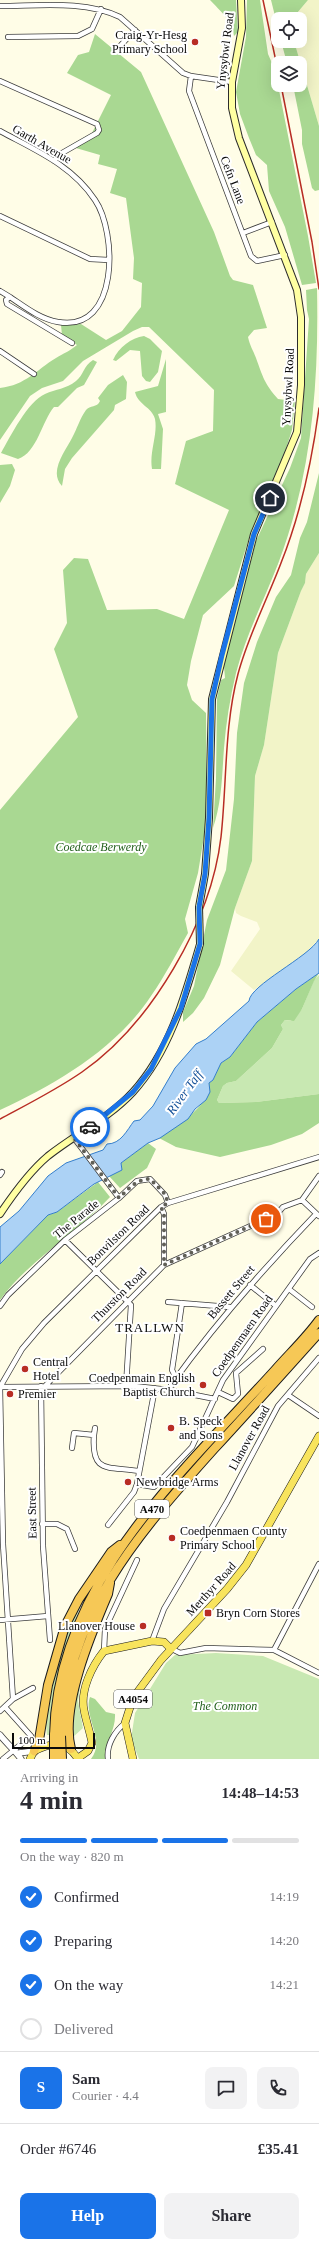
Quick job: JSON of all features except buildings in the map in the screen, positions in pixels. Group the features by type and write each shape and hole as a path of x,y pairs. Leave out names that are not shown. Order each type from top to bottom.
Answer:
{"highway":[{"name":"A470","path":"62,1759 58,1736 60,1683 81,1615 103,1575 125,1541 175,1481 319,1320"},
{"name":"A470","path":"54,1759 64,1698 74,1657 86,1626 111,1576 143,1532 180,1487 319,1333"},
{"path":"34,1751 38,1740 52,1668 65,1626 79,1599 111,1552 125,1541"},
{"path":"71,1749 69,1736 72,1697 79,1672 108,1594 111,1576"}],"main road":[{"name":"Ynysybwl Road","path":"0,1214 34,1168 76,1140 116,1107 133,1092 151,1069 181,1008 200,944 199,907 205,874 209,826 212,699 217,673 254,534 297,432 301,385 301,317 297,290 285,255 239,138 232,108 232,82 242,28 241,0"},
{"name":"Merthyr Road","path":"170,1648 227,1589 246,1565 319,1436"},
{"path":"30,1759 34,1751 55,1744 60,1744 71,1749 78,1758 88,1751 92,1744 84,1711 83,1696 86,1684 104,1651 152,1641 164,1642 170,1648"},
{"name":"A4054","path":"133,1759 125,1723 133,1698 170,1648"}],"street":[{"path":"0,6 86,6 101,9 120,17 178,69 191,76 232,82"},
{"path":"8,37 78,36 92,29 101,9"},
{"path":"121,45 135,30"},
{"name":"Cefn Lane","path":"191,76 189,91 251,256 257,261 285,255"},
{"path":"0,81 97,124 99,130 97,133 62,153 54,161"},
{"name":"Garth Avenue","path":"0,131 54,161 77,177 96,201 103,218 109,260 107,288 101,302 95,310 77,320 58,322 40,316 10,297"},
{"path":"0,216 90,259 109,260"},
{"path":"243,233 272,222"},
{"path":"0,291 10,297 6,300 7,304 72,343"},
{"path":"0,350 34,374"},
{"path":"76,1140 119,1198"},
{"name":"Bonvilston Road","path":"0,1387 14,1361 31,1338 60,1304 161,1207 168,1203 319,1157"},
{"path":"317,1215 302,1200 319,1176"},
{"name":"The Parade","path":"0,1306 8,1295 65,1240 119,1198 137,1181 150,1179 165,1194 168,1203"},
{"name":"Thurston Road","path":"43,1386 128,1299 164,1265 277,1214 283,1207 302,1200"},
{"path":"161,1207 164,1214 164,1265"},
{"name":"Bassett Street","path":"170,1390 176,1378 230,1307 317,1215"},
{"path":"65,1240 128,1299 131,1305 126,1386"},
{"name":"Coedpenmaen Road","path":"137,1484 154,1487 192,1448 214,1399 236,1359 310,1259 319,1253"},
{"path":"250,1285 276,1306"},
{"path":"289,1289 312,1307"},
{"path":"168,1302 230,1307"},
{"path":"176,1378 172,1370 182,1303"},
{"path":"218,1392 233,1399 238,1394 236,1373 263,1349"},
{"name":"Llanover Road","path":"152,1641 164,1609 227,1502 278,1406 319,1358"},
{"name":"East Street","path":"43,1386 42,1524 50,1640"},
{"path":"13,1697 3,1542 0,1387 126,1386 170,1390 214,1399"},
{"path":"108,1525 134,1492 137,1484 155,1388"},
{"path":"288,1395 319,1416"},
{"path":"96,1428 93,1452 95,1460 100,1465 139,1471"},
{"path":"72,1448 74,1433 94,1435"},
{"path":"42,1524 57,1524 67,1529 75,1549"},
{"path":"104,1651 105,1630 137,1560"},
{"path":"274,1650 319,1564"},
{"path":"0,1620 48,1616"},
{"path":"170,1648 180,1652 206,1648 274,1650 319,1673"},
{"path":"0,1711 13,1697 34,1688"},
{"path":"3,1759 17,1752 31,1736 5,1707"},
{"path":"108,1759 107,1752 116,1730 125,1723"},
{"path":"0,1735 17,1752 21,1759"},
{"path":"17,1752 34,1751"}],"green space":[{"path":"210,0 236,0 238,32 234,36 229,21"},
{"path":"247,0 260,0 268,54 271,61 271,92 279,92 316,283 302,285 285,227 269,191 267,165 256,155 240,114 236,92 246,37"},
{"path":"271,0 308,0 298,12 274,12"},
{"path":"308,0 319,0 319,126 307,85 307,56 298,56 296,48 307,48 307,12 298,12"},
{"name":"Coedcae Berwerdy","path":"95,34 141,72 214,232 230,276 233,280 253,285 267,328 254,330 248,337 264,380 278,399 295,401 292,430 279,471 251,532 234,586 203,615 191,661 187,685 192,700 206,713 207,818 198,873 185,919 188,933 166,973 151,996 121,1033 103,1049 63,1076 42,1089 0,1110 0,810 78,717 54,649 67,623 63,570 74,558 88,559 107,610 157,609 184,619 229,510 175,484 186,441 213,431 214,390 149,327 142,327 133,331 83,361 63,381 42,388 30,396 0,440 0,388 17,384 77,345 62,335 61,325 81,324 106,340 122,331 141,307 142,283 133,279 134,258 126,198 110,193 117,169 98,164 100,155 69,146 92,133 111,95 67,73 78,55 89,52"},
{"path":"283,48 296,48 298,56 285,56"},
{"path":"307,85 319,126 319,190 315,191 312,188 302,144 302,130 294,92 307,92"},
{"path":"317,288 317,358 315,393 306,462 299,497 290,530 278,564 245,645 236,673 226,729 220,798 213,828 216,778 217,698 221,680 225,678 224,666 256,541 290,468 301,438 309,319 306,290"},
{"path":"144,336 150,339 162,351 158,372 150,382 146,381 142,376 140,351 130,350 116,361 113,360 122,347 130,341"},
{"path":"166,359 166,412 158,414 163,429 161,469 152,469 151,463 156,425 155,419 151,412 139,400 135,392 158,386"},
{"path":"93,360 97,362 84,385 77,388 58,407 54,407 35,444 25,456 18,459 1,453 14,429 32,404 45,394 72,384 81,376 87,365"},
{"path":"123,375 127,382 126,399 115,405 114,410 72,458 65,469 62,486 58,480 57,468 82,416 88,408 99,403 100,401 98,398 108,385"},
{"path":"12,464 15,470 10,486 0,503 0,465"},
{"path":"319,473 319,553 306,574 305,583 278,653 264,745 255,776 252,861 235,908 220,965 204,998 193,1013 183,1022 183,1012 194,986 207,920 226,870 234,799 237,733 244,683 257,642 276,597 291,575 300,538 307,522"},
{"path":"319,553 319,939 304,955 254,990 231,971 260,929 257,922 236,913 235,908 252,861 255,776 264,745 278,653 305,583 306,574"},
{"path":"319,973 302,1009 294,1021 285,1020 281,1025 283,1029 272,1048 236,1081 227,1083 223,1086 217,1100 219,1103 256,1102 319,1094 319,1123 302,1134 271,1145 220,1157 176,1147 159,1138 183,1121 204,1100 208,1091 209,1082 213,1080 221,1063 230,1057 257,1022 296,989"},
{"path":"319,975 319,1094 256,1102 219,1103 217,1100 223,1086 227,1083 236,1081 272,1048 283,1029 281,1025 285,1020 291,1021 302,1009 314,980"},
{"path":"148,1143 156,1149 147,1168 120,1188 109,1176 122,1170 121,1163"},
{"path":"98,1182 110,1197 83,1223 25,1272 0,1300 0,1264 48,1215 57,1212"},
{"path":"86,1594 72,1628 61,1663 49,1735 47,1735 46,1719 51,1683 63,1644 78,1608"},
{"name":"The Common","path":"216,1653 263,1656 319,1679 319,1759 139,1759 131,1739 135,1713 166,1663 175,1655"},
{"path":"78,1687 80,1687 78,1701 83,1728 72,1738 73,1717"},
{"path":"90,1697 95,1699 106,1712 115,1714 114,1726 107,1748 106,1759 91,1759 95,1752 96,1744 89,1712"}],"water":[{"name":"River Taff","path":"319,939 319,973 296,989 257,1022 230,1057 221,1063 213,1080 209,1083 210,1092 206,1100 195,1109 188,1119 160,1138 148,1143 121,1163 122,1170 94,1184 57,1212 48,1215 0,1264 0,1227 19,1211 48,1176 66,1163 103,1150 107,1144 116,1142 120,1139 134,1121 140,1120 153,1106 175,1068 196,1044 206,1039 249,1001 252,994 259,987 304,954"}],"railway":[{"path":"263,0 275,56"},
{"path":"282,92 312,242 319,289"},
{"path":"0,1119 72,1079 107,1052 131,1027 154,999 174,968 191,936 205,903 215,870 221,837 228,735 233,694 242,660 281,563 300,506 313,448 319,408"}],"way so far":[{"path":"90,1127 74,1138 119,1198 137,1181 143,1179 150,1179 165,1194 168,1203 161,1207 164,1214 164,1265 266,1219"}],"place":[{"name":"Craig-Yr-Hesg Primary School","path":"195,42"},
{"name":"Central Hotel","path":"25,1369"},
{"name":"Coedpenmain English Baptist Church","path":"203,1385"},
{"name":"Premier","path":"10,1394"},
{"name":"B. Speck and Sons","path":"171,1428"},
{"name":"Newbridge Arms","path":"128,1482"},
{"name":"Coedpenmaen County Primary School","path":"172,1538"},
{"name":"Bryn Corn Stores","path":"208,1613"},
{"name":"Llanover House","path":"143,1626"}],"district":[{"name":"TRALLWN","path":"150,1327"}],"route":[{"path":"90,1127 133,1092 151,1069 181,1008 200,944 199,907 205,874 209,818 212,699 217,673 254,534 270,498"}]}
